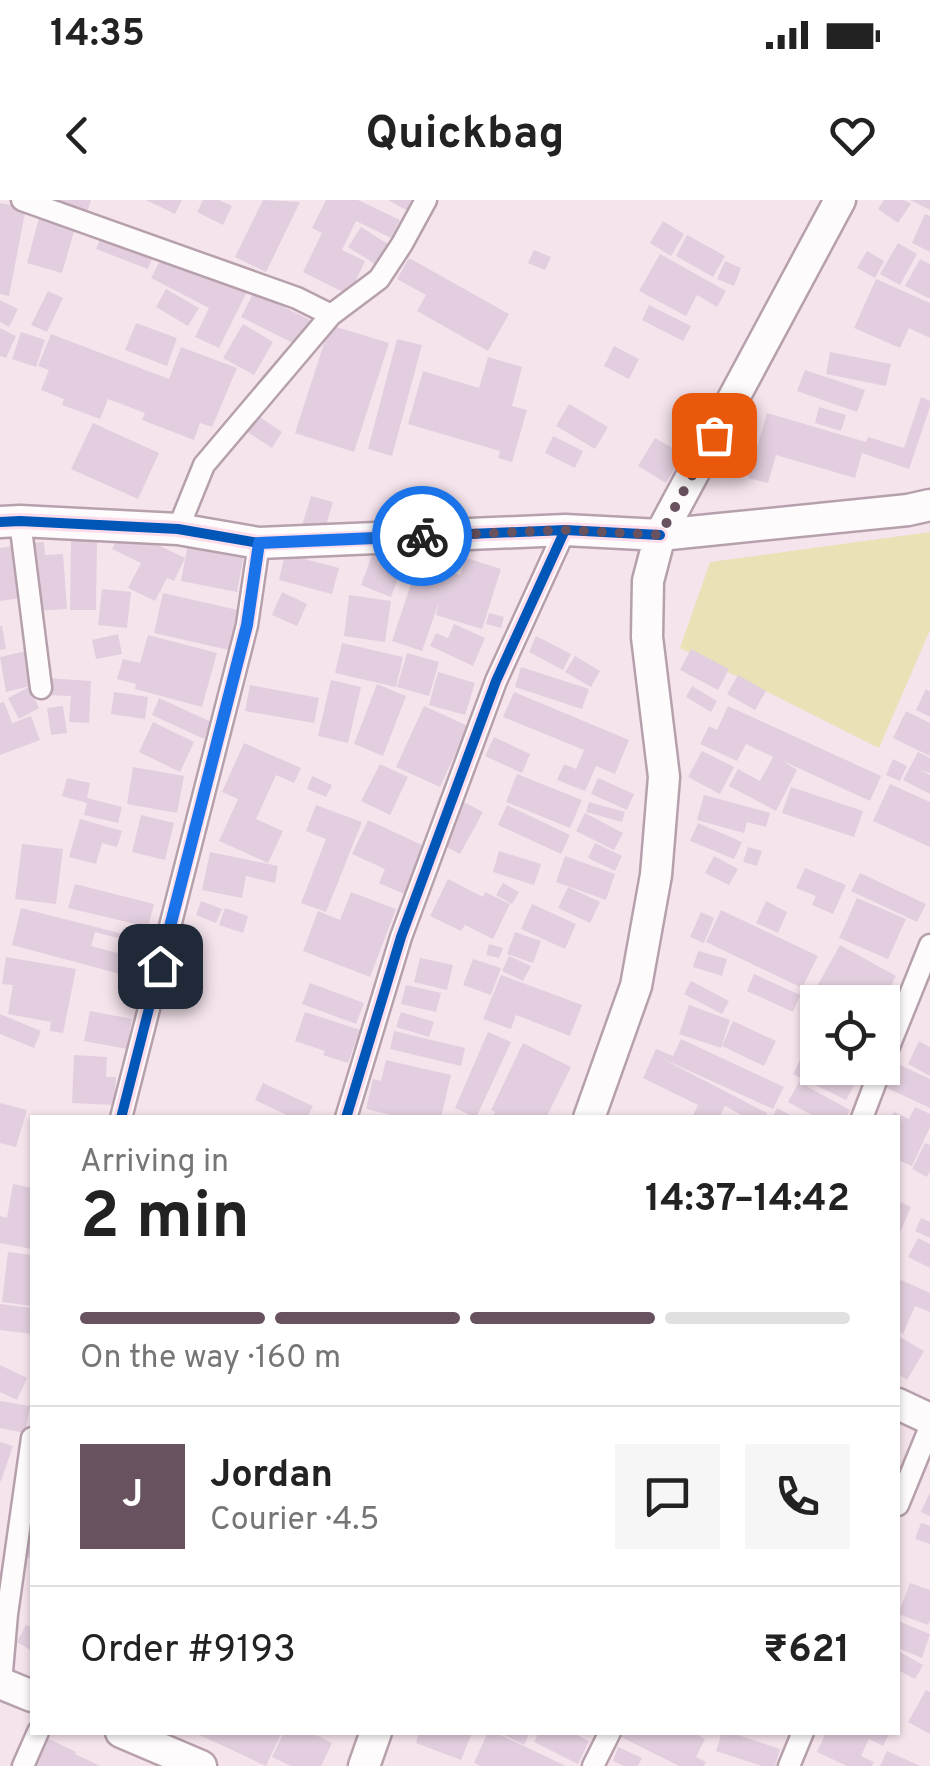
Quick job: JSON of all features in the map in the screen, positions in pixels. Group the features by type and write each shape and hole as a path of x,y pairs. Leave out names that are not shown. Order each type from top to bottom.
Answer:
{"main road":[{"path":"590,1115 636,986 656,875 664,777 647,637 648,581 660,535 840,200"},
{"path":"10,522 178,529 259,543 565,530 660,535 930,505"},
{"path":"900,1405 930,1419"},
{"path":"1,1683 30,1695"},
{"path":"136,1735 162,1740 201,1766"},
{"path":"364,1766 375,1735"}],"street":[{"path":"22,200 298,298 331,314"},
{"path":"178,529 204,466 331,314 379,279 426,200"},
{"path":"10,522 41,688"},
{"path":"347,1115 401,938 496,681 565,530"},
{"path":"122,1115 247,625 259,543"},
{"path":"900,1020 930,944"},
{"path":"863,1115 875,1085"},
{"path":"900,1500 930,1427"},
{"path":"1,1683 30,1452"},
{"path":"23,1766 37,1735"},
{"path":"594,1766 609,1735"},
{"path":"789,1766 802,1735"}],"shaded area":[{"path":"930,532 930,630 879,748 680,648 710,562"}],"building":[{"path":"56,200 91,200 87,212"},
{"path":"146,200 182,200 175,214"},
{"path":"203,200 219,200 232,206 223,225 197,212"},
{"path":"263,200 300,202 266,272 235,257"},
{"path":"326,200 358,200 400,220 391,238 356,221 342,250 365,261 349,295 303,272 322,233 312,228"},
{"path":"388,200 414,200 408,211"},
{"path":"884,200 911,204 898,223 878,209"},
{"path":"910,200 930,200 930,210"},
{"path":"0,203 26,208 9,296 0,294"},
{"path":"925,214 930,216 930,252 912,243"},
{"path":"39,218 75,228 62,273 27,263"},
{"path":"663,221 684,234 671,256 650,243"},
{"path":"361,227 391,246 378,266 348,247"},
{"path":"103,231 155,251 148,269 96,249"},
{"path":"687,235 725,256 713,277 676,256"},
{"path":"898,243 917,254 900,285 880,274"},
{"path":"534,250 551,257 545,270 528,263"},
{"path":"867,251 884,261 875,278 857,268"},
{"path":"660,254 726,291 717,307 697,295 686,316 639,291"},
{"path":"163,255 214,281 219,272 249,288 219,348 195,337 209,308 151,278"},
{"path":"409,258 509,314 488,351 417,311 426,295 397,279"},
{"path":"920,259 930,264 930,299 905,286"},
{"path":"725,261 741,268 734,286 717,279"},
{"path":"876,279 930,303 930,338 909,328 900,348 854,328"},
{"path":"166,289 199,308 188,326 156,307"},
{"path":"48,291 63,298 47,332 31,325"},
{"path":"254,292 310,320 297,345 241,317"},
{"path":"0,300 18,309 9,327 0,322"},
{"path":"649,305 691,326 683,341 642,320"},
{"path":"136,323 177,338 167,366 125,350"},
{"path":"243,324 273,342 254,375 223,358"},
{"path":"330,325 389,343 354,452 295,433"},
{"path":"0,328 16,336 6,358 0,356"},
{"path":"21,332 45,340 36,367 12,359"},
{"path":"51,334 169,379 181,347 237,368 212,427 200,423 194,440 142,420 145,413 108,399 100,419 62,405 64,399 41,390 49,370 38,366"},
{"path":"397,339 422,345 392,456 368,449"},
{"path":"614,346 639,359 629,379 604,366"},
{"path":"830,352 891,364 886,386 826,374"},
{"path":"488,357 522,367 512,406 527,410 512,462 498,458 500,451 408,424 423,371 479,388"},
{"path":"805,370 865,390 857,412 797,391"},
{"path":"921,397 930,401 930,407 909,469 862,453 855,478 776,455 768,483 748,478 767,413 866,442 868,437 904,448"},
{"path":"569,404 608,427 595,449 556,426"},
{"path":"819,407 846,415 841,431 815,423"},
{"path":"254,413 282,432 272,448 243,429"},
{"path":"93,423 159,453 138,499 71,469"},
{"path":"553,436 583,451 575,468 545,453"},
{"path":"655,438 683,454 666,483 638,466"},
{"path":"311,496 333,502 323,536 301,529"},
{"path":"123,528 185,558 174,581 167,578 155,601 128,588 141,563 112,549"},
{"path":"71,540 97,541 96,610 70,610"},
{"path":"44,542 45,555 63,554 67,609 36,611 32,543"},
{"path":"377,542 407,554 391,597 361,585"},
{"path":"188,544 244,554 237,592 181,581"},
{"path":"416,545 446,549 443,568 413,564"},
{"path":"13,546 21,598 0,601 0,548"},
{"path":"285,554 339,568 332,594 279,580"},
{"path":"466,558 501,569 482,629 436,615 439,602 422,651 392,641 417,566 448,576 450,572 460,575"},
{"path":"102,589 131,592 127,628 98,625"},
{"path":"282,592 307,604 297,626 272,615"},
{"path":"163,593 242,611 233,651 154,633"},
{"path":"349,595 391,601 385,642 344,636"},
{"path":"489,613 504,617 501,628 486,624"},
{"path":"454,624 485,638 473,666 430,646 436,633 448,638"},
{"path":"0,626 6,649 0,650"},
{"path":"118,634 122,654 96,659 92,640"},
{"path":"148,635 217,653 202,707 135,689 136,684 117,679 123,659 140,663"},
{"path":"536,636 571,654 563,670 529,652"},
{"path":"342,643 403,657 396,687 335,673"},
{"path":"691,649 729,669 718,690 680,670"},
{"path":"26,651 34,685 6,692 0,657"},
{"path":"407,653 439,662 429,696 397,687"},
{"path":"575,656 600,671 591,687 565,672"},
{"path":"521,667 589,689 582,709 515,687"},
{"path":"438,672 475,683 465,715 429,705"},
{"path":"738,675 766,691 755,710 727,694"},
{"path":"47,678 91,681 89,723 69,722 71,696 47,695"},
{"path":"331,680 361,687 348,743 318,736"},
{"path":"377,684 406,696 383,756 354,744"},
{"path":"250,685 319,698 314,723 245,711"},
{"path":"692,686 717,701 711,712 686,697"},
{"path":"29,687 39,708 19,719 8,698"},
{"path":"926,689 930,692 930,717 916,710"},
{"path":"114,692 148,697 145,719 111,714"},
{"path":"514,692 629,740 615,774 596,766 585,791 557,780 564,764 576,769 584,750 503,717"},
{"path":"159,698 211,722 204,739 152,715"},
{"path":"4,702 10,724 31,716 40,740 0,755 0,703"},
{"path":"63,706 67,733 51,735 47,708"},
{"path":"424,706 468,726 440,787 396,767"},
{"path":"728,706 881,776 870,801 783,761 797,770 776,811 729,786 738,769 760,781 773,757 746,744 737,761 700,744 709,726 717,730"},
{"path":"906,711 930,723 930,756 893,738"},
{"path":"153,722 194,742 180,772 139,752"},
{"path":"494,737 530,754 522,773 485,756"},
{"path":"244,743 301,768 294,783 276,775 256,819 283,831 268,863 219,841 238,799 222,792"},
{"path":"702,751 734,767 720,794 688,777"},
{"path":"918,752 930,758 930,773 920,770 930,775 930,794 903,780"},
{"path":"893,759 907,766 900,781 886,775"},
{"path":"380,764 408,777 390,815 361,801"},
{"path":"133,767 184,776 177,813 127,804"},
{"path":"517,774 582,800 570,828 506,802"},
{"path":"312,776 332,785 326,797 307,789"},
{"path":"67,778 90,783 87,798 122,807 118,823 84,815 87,803 62,796"},
{"path":"598,778 634,794 627,810 591,794"},
{"path":"890,784 930,802 930,847 873,821"},
{"path":"791,787 863,811 854,837 782,813"},
{"path":"704,795 770,813 766,827 747,822 744,833 697,820"},
{"path":"464,802 483,812 460,854 441,844"},
{"path":"589,802 625,812 622,822 586,812"},
{"path":"316,805 362,822 326,912 301,903 326,839 306,831"},
{"path":"507,805 570,835 561,854 498,825"},
{"path":"585,813 623,833 614,850 576,831"},
{"path":"141,815 174,823 165,860 132,852"},
{"path":"80,819 122,831 117,847 102,843 96,864 69,857"},
{"path":"368,820 424,846 404,894 379,883 385,869 352,854"},
{"path":"698,823 742,842 734,859 690,841"},
{"path":"595,843 622,856 615,871 588,858"},
{"path":"22,844 63,849 56,904 15,899"},
{"path":"748,847 762,851 757,866 743,862"},
{"path":"499,851 541,864 534,885 493,872"},
{"path":"210,852 278,866 275,883 246,876 242,898 202,890"},
{"path":"565,856 615,874 606,900 556,882"},
{"path":"714,856 738,869 729,885 705,873"},
{"path":"805,868 846,885 833,914 812,905 816,896 796,888"},
{"path":"860,873 926,904 917,922 851,891"},
{"path":"448,879 483,897 485,892 510,904 493,939 465,925 461,931 430,916"},
{"path":"503,883 519,892 512,904 496,895"},
{"path":"75,884 154,904 148,927 68,908"},
{"path":"568,887 600,902 590,923 558,908"},
{"path":"351,892 396,909 370,977 303,951 318,911 340,920"},
{"path":"857,898 906,919 888,959 839,938"},
{"path":"201,901 222,909 216,923 196,915"},
{"path":"766,901 787,912 778,933 756,923"},
{"path":"532,904 576,924 565,949 521,929"},
{"path":"21,908 131,936 130,941 95,932 91,946 129,956 124,975 12,945"},
{"path":"225,908 248,916 243,933 219,925"},
{"path":"721,910 818,956 800,987 706,942"},
{"path":"701,912 714,918 704,943 690,937"},
{"path":"515,932 541,941 533,963 507,954"},
{"path":"489,944 503,948 499,958 486,955"},
{"path":"840,945 896,976 891,985 818,985"},
{"path":"698,951 727,959 722,976 693,967"},
{"path":"509,956 531,966 523,981 502,971"},
{"path":"6,957 76,969 63,1033 50,1031 51,1022 8,1014 13,985 2,984"},
{"path":"420,958 453,965 447,990 414,982"},
{"path":"473,959 501,968 491,995 463,985"},
{"path":"754,974 800,995 793,1012 747,991"},
{"path":"501,975 582,1005 570,1036 516,1015 511,1029 483,1019"},
{"path":"691,981 729,1001 722,1014 684,994"},
{"path":"310,983 364,1003 356,1024 302,1004"},
{"path":"406,985 441,993 436,1012 401,1004"},
{"path":"689,1005 730,1020 721,1048 679,1034"},
{"path":"90,1011 132,1019 127,1049 84,1041"},
{"path":"305,1012 360,1030 348,1063 295,1041"},
{"path":"401,1012 434,1022 429,1037 396,1027"},
{"path":"0,1014 41,1031 34,1048 0,1034"},
{"path":"733,1021 776,1041 764,1066 722,1046"},
{"path":"394,1031 465,1048 461,1066 390,1049"},
{"path":"488,1032 511,1042 477,1115 455,1108"},
{"path":"681,1039 784,1087 773,1109 659,1057 767,1113 742,1115 725,1106 720,1115 693,1115 698,1105 643,1078 656,1049 673,1056"},
{"path":"919,1041 930,1047 930,1076 908,1064"},
{"path":"523,1043 571,1067 547,1115 494,1115 491,1110"},
{"path":"74,1055 107,1057 106,1077 116,1077 114,1105 72,1103"},
{"path":"386,1060 451,1075 442,1115 391,1115 366,1109 373,1079 381,1081"},
{"path":"900,1065 930,1079 930,1108 887,1088 900,1085"},
{"path":"799,1082 850,1110 848,1115 812,1115 788,1102"},
{"path":"263,1083 313,1106 308,1115 287,1115 255,1100"},
{"path":"815,1085 854,1085 846,1100"},
{"path":"0,1103 27,1110 16,1147 0,1143"},
{"path":"915,1107 930,1114 930,1127 912,1166 900,1161 900,1115 892,1115 894,1112 909,1119"},
{"path":"925,1143 930,1145 927,1177 912,1169"},
{"path":"13,1184 30,1188 30,1249 0,1243 0,1216 7,1218"},
{"path":"900,1202 911,1207 900,1232"},
{"path":"921,1218 930,1222 930,1238 915,1231"},
{"path":"918,1238 930,1244 930,1268 908,1257"},
{"path":"8,1252 30,1255 30,1306 2,1302"},
{"path":"900,1279 930,1293 930,1312 915,1306 903,1334"},
{"path":"0,1304 30,1308 30,1334 0,1330"},
{"path":"900,1337 924,1351 907,1380 900,1375"},
{"path":"0,1365 27,1378 17,1400 0,1392"},
{"path":"0,1401 30,1406 25,1433 0,1428"},
{"path":"0,1442 13,1446 1,1481 0,1481"},
{"path":"930,1492 930,1516 921,1512"},
{"path":"921,1523 930,1526 930,1544 915,1539"},
{"path":"910,1583 930,1590 928,1625 900,1615"},
{"path":"900,1622 930,1634 922,1658 900,1649"},
{"path":"26,1625 30,1627 30,1650 17,1642"},
{"path":"900,1652 923,1665 915,1679 900,1671"},
{"path":"926,1690 930,1692 930,1734 908,1722"},
{"path":"199,1735 281,1735 266,1766"},
{"path":"283,1735 316,1735 332,1743 321,1766 291,1766 272,1757"},
{"path":"418,1735 471,1735 461,1760 416,1743"},
{"path":"487,1735 500,1735 566,1766 481,1766 474,1763"},
{"path":"505,1735 529,1735 524,1745"},
{"path":"538,1735 577,1735 589,1741 578,1764 534,1742"},
{"path":"617,1735 698,1735 705,1739 696,1757 706,1762 704,1766 679,1766"},
{"path":"721,1735 738,1735 780,1749 775,1766 762,1766 716,1751"},
{"path":"825,1735 888,1735 883,1746 869,1739 861,1756 874,1762 872,1766 847,1766 817,1752"},
{"path":"47,1738 76,1752 100,1766 33,1766"},
{"path":"618,1747 642,1758 638,1766 613,1761"},
{"path":"887,1751 920,1766 880,1766"}],"cycle path":[{"path":"0,522 178,529 259,543 565,530 660,535"},
{"path":"347,1115 401,937 496,681 565,530"},
{"path":"122,1115 247,625 259,543"}],"way so far":[{"path":"422,536 565,530 660,535 714,435"}],"route":[{"path":"160,966 247,625 259,543 422,536"}]}
